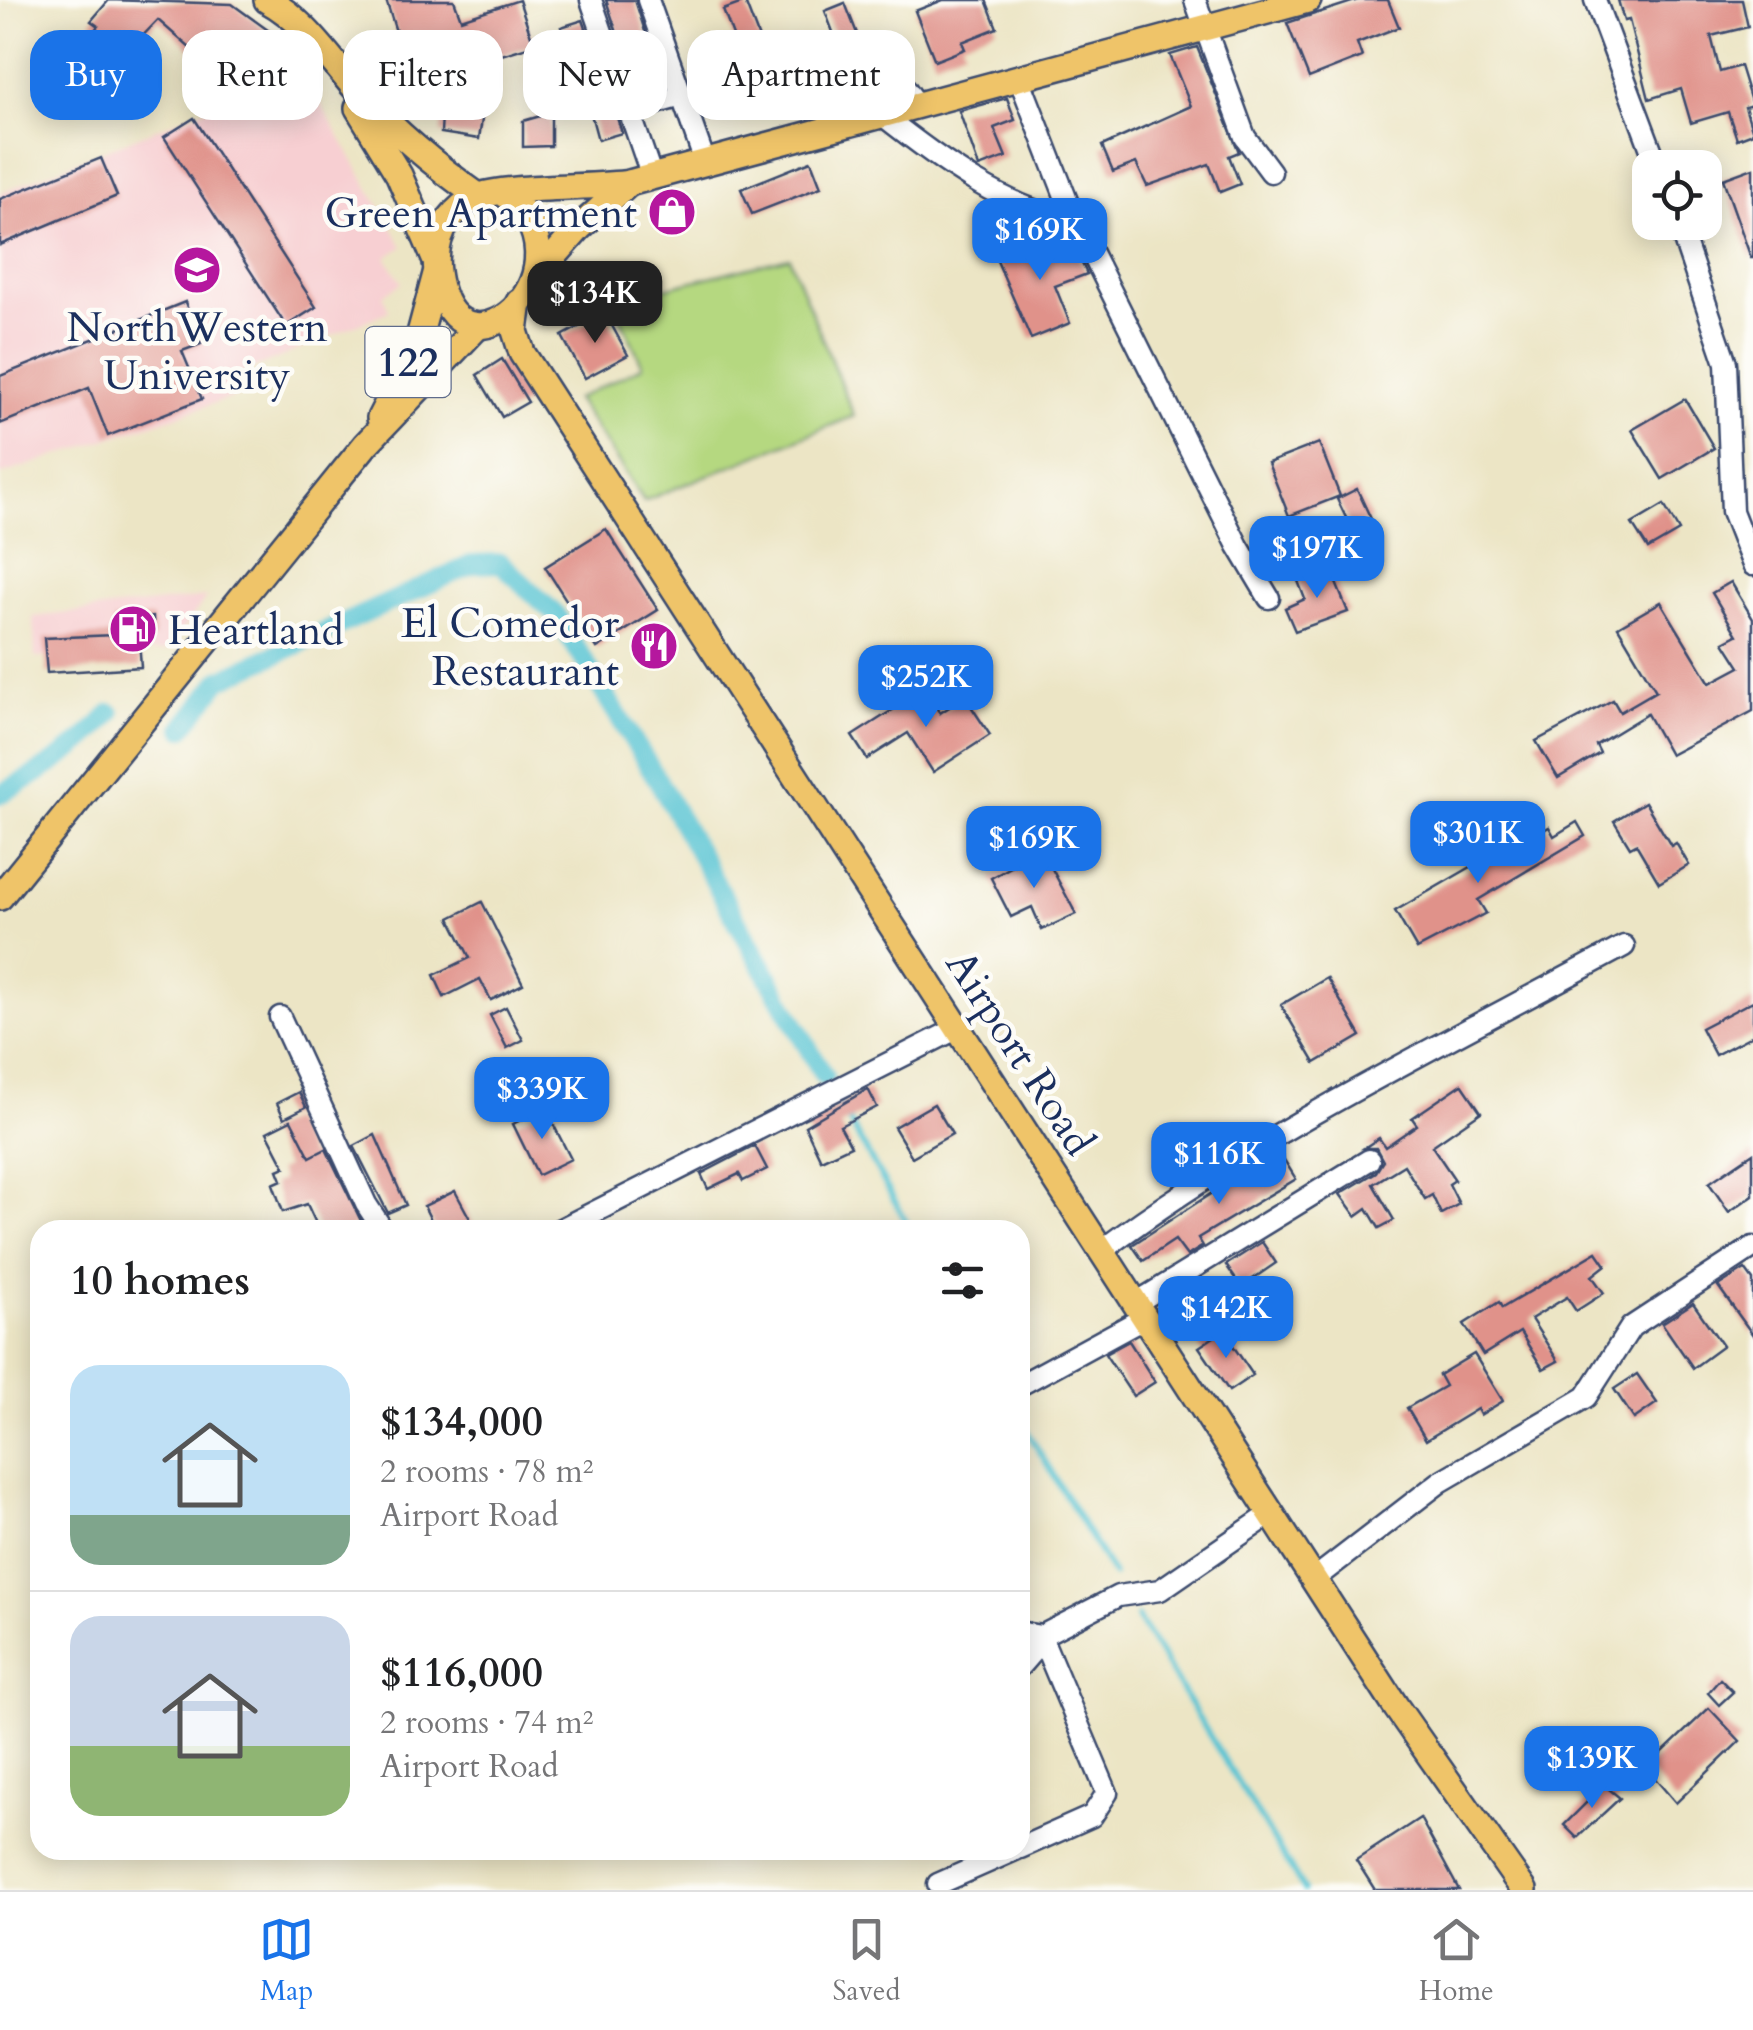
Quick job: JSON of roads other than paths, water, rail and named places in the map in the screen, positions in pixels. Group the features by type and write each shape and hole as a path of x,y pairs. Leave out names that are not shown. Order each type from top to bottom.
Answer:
{"main road":[{"path":"266,0 290,14 411,144 534,226 538,243 533,280"},
{"path":"915,107 1308,0"},
{"path":"335,64 400,175 436,267 444,304 463,322 484,327 522,353"},
{"path":"436,267 444,227 490,194 641,180 853,120"},
{"path":"484,327 518,302 570,237 641,180"},
{"name":"122","path":"366,444 417,345 436,267"},
{"path":"518,302 514,331 522,353"},
{"name":"122","path":"0,898 366,444 484,327"},
{"name":"Airport Road","path":"522,353 1272,1514 1524,1890"}],"street":[{"path":"590,0 601,30"},
{"path":"648,0 705,162"},
{"path":"1194,0 1245,137 1271,172"},
{"path":"1595,0 1651,150"},
{"path":"1020,78 1077,223 1238,546 1269,598"},
{"path":"667,100 682,96"},
{"path":"915,102 918,106"},
{"path":"631,120 641,180"},
{"path":"890,120 990,190 1038,215 1077,223"},
{"path":"1684,240 1726,363 1732,511 1753,565"},
{"path":"1102,1250 1149,1215 1292,1127 1624,946"},
{"path":"280,1017 376,1220"},
{"path":"584,1220 958,1028"},
{"path":"1030,1380 1369,1160"},
{"path":"1314,1578 1440,1482 1586,1396 1631,1327 1753,1247"},
{"path":"1030,1632 1118,1596 1160,1590 1272,1514"},
{"path":"1030,1637 1106,1794 1092,1816 1030,1844"},
{"path":"938,1884 993,1860"}],"waterway":[{"path":"183,728 220,680 473,564 501,563 556,615 657,779 824,1076"},
{"path":"0,794 60,758 111,713"},
{"path":"835,1096 905,1220"},
{"path":"1030,1436 1113,1575"},
{"path":"1137,1617 1304,1890"}],"place":[{"name":"Green Apartment","path":"672,212"},
{"name":"NorthWestern University","path":"197,270"},
{"name":"Heartland","path":"133,629"},
{"name":"El Comedor Restaurant","path":"654,646"}]}
